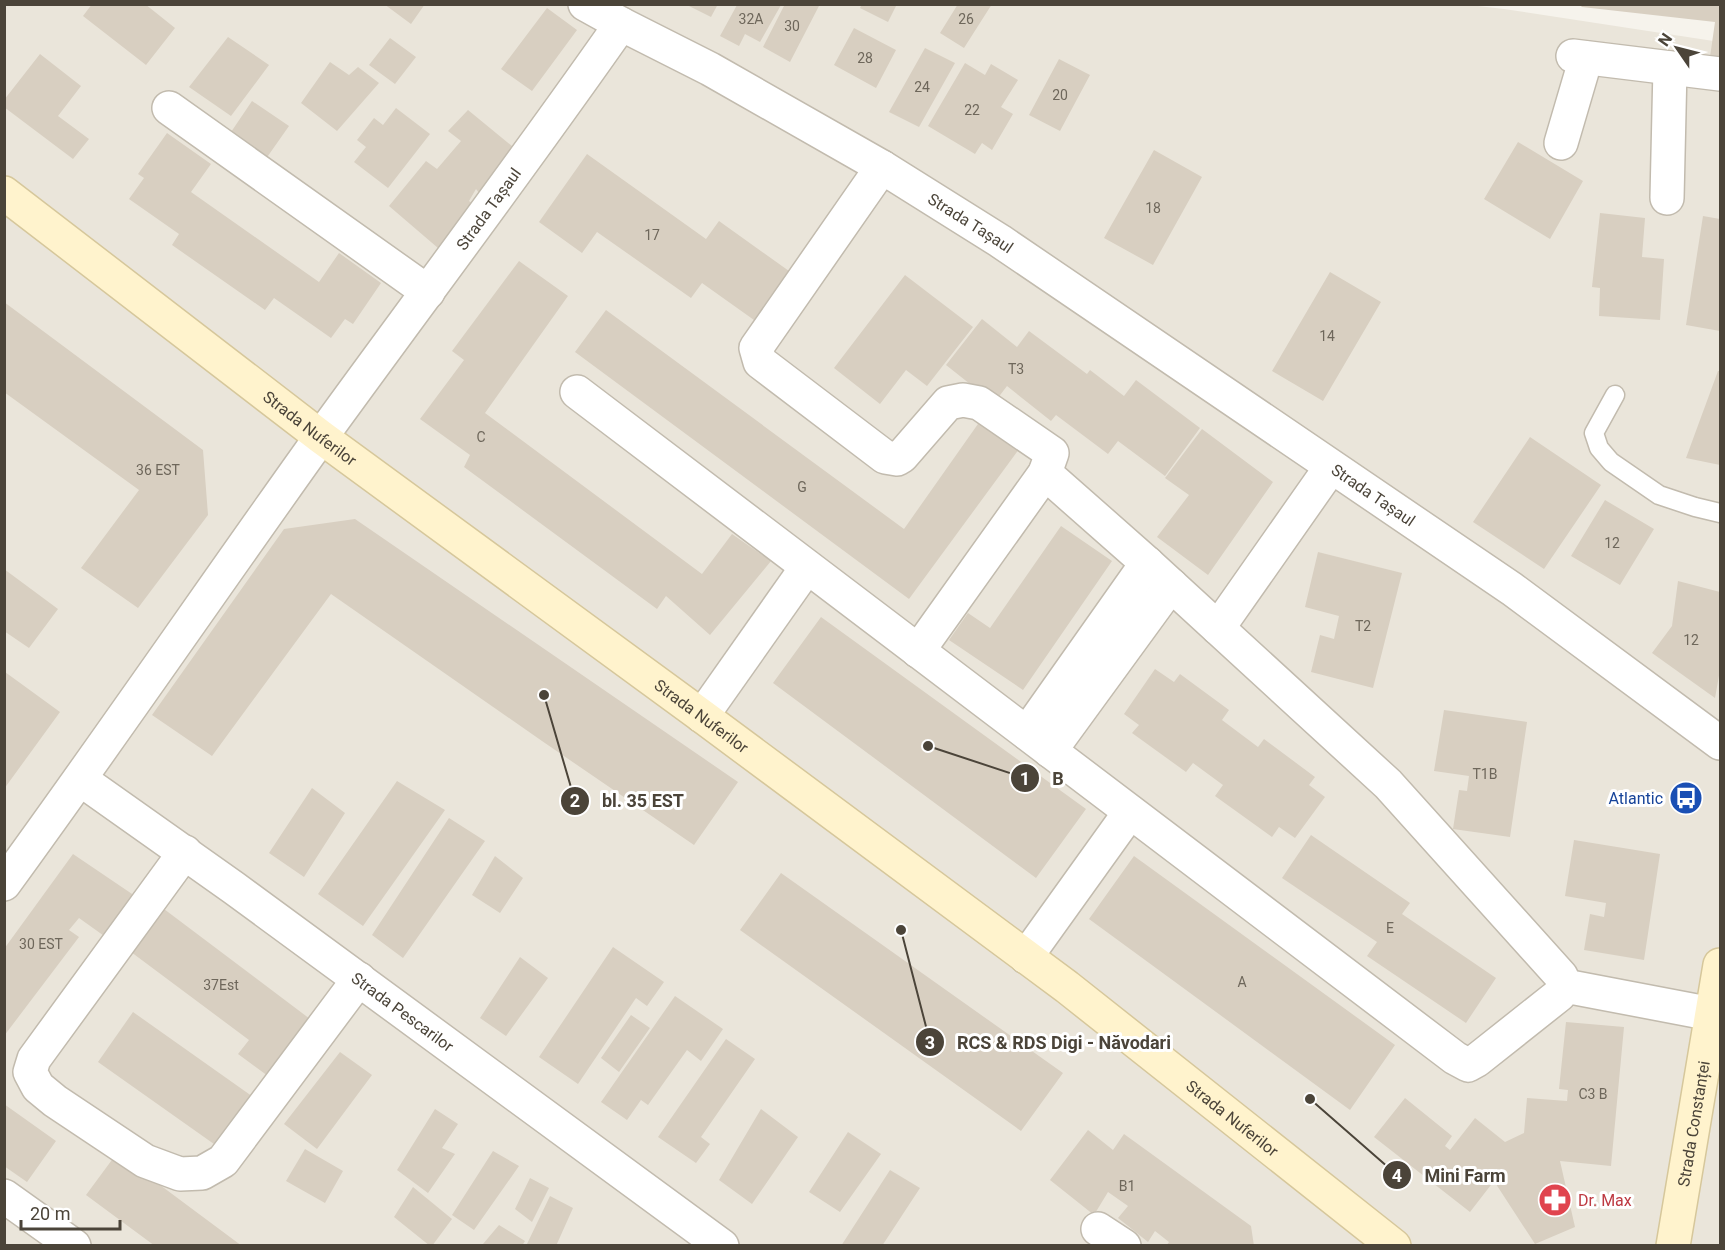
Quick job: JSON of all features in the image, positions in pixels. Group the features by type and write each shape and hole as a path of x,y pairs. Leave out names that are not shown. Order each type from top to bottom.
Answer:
{"street":[{"path":"585,4 621,24"},
{"name":"Strada Tașaul","path":"4,884 321,437 621,24 710,69 882,167 1000,241 1512,589 1720,743"},
{"path":"1561,143 1579,57 1720,74"},
{"path":"1667,198 1670,68"},
{"path":"169,108 428,291"},
{"path":"882,167 756,348 760,362 885,457 897,459 902,456 948,403 963,400 980,403 1052,453 1045,473 918,651"},
{"name":"Strada Nuferilor","path":"4,193 321,437 1067,987 1394,1245"},
{"path":"577,392 1455,1058 1468,1065 1477,1060 1559,995 1565,986"},
{"path":"1218,627 1332,467"},
{"path":"1045,473 1389,784 1561,976 1565,986"},
{"path":"1038,742 1147,563"},
{"path":"702,716 807,567"},
{"path":"1038,742 1171,585"},
{"name":"Strada Pescarilor","path":"80,779 185,852 722,1245"},
{"path":"1026,957 1130,812"},
{"path":"185,852 34,1059 30,1072 38,1087 55,1101 145,1161 180,1174 202,1173 223,1161 359,979"},
{"name":"Strada Constanței","path":"1673,1245 1720,965"},
{"path":"1565,986 1712,1014"},
{"path":"4,1196 74,1245"}],"lane":[{"path":"1615,395 1594,433 1599,448 1611,462 1659,495 1720,513"}],"shaded area":[{"path":"1460,4 1720,42 1720,1245 5,1246 5,5"}],"building":[{"path":"92,4 145,4 175,28 146,65 83,16"},
{"path":"384,4 425,4 411,24"},
{"path":"685,4 718,4 711,17"},
{"path":"785,4 820,4 790,62 763,47"},
{"path":"862,4 897,4 888,22 860,8"},
{"path":"958,4 992,4 964,48 940,33"},
{"path":"1579,4 1720,4 1720,59 1710,57 1715,22 1582,7"},
{"path":"737,5 781,5 760,42 745,34 739,46 720,36"},
{"path":"547,8 577,30 532,91 501,69"},
{"path":"854,28 896,50 876,88 834,65"},
{"path":"228,37 269,65 231,116 189,87"},
{"path":"390,38 416,57 395,84 369,65"},
{"path":"925,48 955,63 919,127 889,112"},
{"path":"40,54 81,86 58,116 89,139 73,159 4,107 4,100"},
{"path":"1059,59 1090,75 1060,131 1029,115"},
{"path":"330,62 349,75 358,67 379,83 337,131 301,103"},
{"path":"965,63 985,75 991,64 1018,80 1001,107 1013,114 992,150 982,143 975,154 928,126"},
{"path":"252,101 289,126 263,163 227,138"},
{"path":"396,108 430,134 388,188 354,162 366,147 357,140 374,118 383,125"},
{"path":"468,110 518,151 483,198 476,189 469,201 478,208 445,254 389,206 426,161 437,169 461,141 448,131"},
{"path":"167,133 211,164 191,192 319,282 339,253 381,283 353,324 345,319 331,338 274,298 265,310 172,245 179,234 129,199 144,178 138,174"},
{"path":"1518,142 1583,181 1550,239 1484,199"},
{"path":"1154,150 1202,177 1153,265 1104,238"},
{"path":"587,154 706,239 719,221 789,271 754,320 702,283 691,298 597,232 582,253 539,222"},
{"path":"1600,213 1645,218 1642,257 1664,259 1660,320 1599,316 1600,288 1592,287"},
{"path":"1703,216 1720,219 1720,331 1686,325"},
{"path":"519,261 568,296 485,413 702,574 732,534 771,561 710,635 666,596 657,609 464,467 470,455 420,419 464,360 452,351"},
{"path":"1330,272 1381,302 1323,401 1272,371"},
{"path":"905,275 973,327 927,386 906,370 880,404 834,368"},
{"path":"4,302 203,450 208,515 138,608 81,568 139,490 4,392"},
{"path":"606,310 904,529 985,414 1022,445 909,599 575,352"},
{"path":"982,319 1017,347 1029,331 1087,374 1090,370 1124,396 1136,380 1200,428 1165,476 1118,441 1108,454 1056,415 1051,421 1007,386 994,403 946,365"},
{"path":"1718,371 1720,371 1720,465 1686,458"},
{"path":"1202,429 1273,482 1208,575 1157,537 1189,495 1165,478"},
{"path":"1530,437 1601,485 1544,569 1473,522"},
{"path":"1605,500 1654,529 1620,585 1571,556"},
{"path":"355,519 738,782 694,845 331,594 212,756 152,715 284,529"},
{"path":"1061,526 1112,561 1023,690 949,640 968,613 990,628"},
{"path":"1318,552 1402,573 1373,688 1311,672 1320,635 1334,639 1339,616 1305,607"},
{"path":"4,569 58,609 29,648 4,631"},
{"path":"1678,581 1720,592 1720,670 1715,698 1652,653 1672,626"},
{"path":"821,617 1086,809 1036,878 773,683"},
{"path":"1155,669 1174,682 1180,674 1229,710 1222,720 1258,747 1264,739 1315,777 1309,785 1325,797 1295,838 1279,827 1272,837 1215,796 1223,785 1193,763 1186,772 1132,733 1139,725 1124,714"},
{"path":"4,673 60,712 4,789"},
{"path":"1444,710 1527,722 1510,837 1453,829 1459,790 1467,791 1469,776 1434,771"},
{"path":"397,781 445,810 363,926 318,894"},
{"path":"312,788 345,813 304,877 269,853"},
{"path":"449,818 485,841 403,958 372,935"},
{"path":"1311,835 1410,903 1402,914 1496,978 1466,1023 1367,956 1377,942 1282,878"},
{"path":"1574,840 1660,854 1644,960 1584,950 1590,914 1604,917 1606,903 1565,896"},
{"path":"73,854 138,898 107,938 79,918 69,930 79,937 4,1036 4,949"},
{"path":"495,856 523,878 500,913 472,895"},
{"path":"1134,856 1395,1045 1350,1110 1089,919"},
{"path":"781,873 1063,1073 1021,1131 740,930"},
{"path":"160,906 314,1022 272,1079 238,1054 249,1040 127,949"},
{"path":"613,947 664,982 647,1006 636,998 578,1084 539,1057"},
{"path":"520,957 548,978 506,1036 480,1018"},
{"path":"675,996 723,1029 701,1061 687,1050 648,1105 641,1100 627,1120 601,1102"},
{"path":"133,1012 256,1099 221,1149 98,1062"},
{"path":"631,1015 650,1028 619,1072 601,1058"},
{"path":"1566,1022 1624,1027 1611,1166 1560,1161 1575,1227 1535,1244 1494,1181 1470,1212 1374,1137 1405,1098 1452,1136 1445,1146 1450,1150 1475,1118 1505,1142 1524,1133 1527,1098 1567,1101 1568,1090 1559,1089"},
{"path":"726,1039 755,1059 701,1137 710,1144 696,1163 658,1137"},
{"path":"340,1052 372,1075 317,1149 284,1124"},
{"path":"4,1104 56,1141 27,1182 4,1166"},
{"path":"435,1109 458,1124 442,1148 455,1154 428,1193 397,1170"},
{"path":"761,1109 798,1137 752,1204 719,1180"},
{"path":"1088,1130 1113,1150 1124,1134 1251,1226 1254,1246 1166,1246 1169,1242 1155,1231 1148,1242 1118,1218 1128,1206 1108,1192 1094,1215 1050,1180"},
{"path":"848,1132 881,1154 840,1212 809,1192"},
{"path":"305,1149 343,1171 325,1203 286,1181"},
{"path":"493,1151 519,1166 474,1230 452,1215"},
{"path":"117,1153 242,1246 155,1246 86,1195"},
{"path":"890,1170 920,1188 882,1246 841,1246"},
{"path":"530,1178 549,1188 532,1222 515,1209"},
{"path":"413,1187 452,1219 432,1246 394,1217"},
{"path":"550,1196 573,1208 556,1246 526,1246"},
{"path":"499,1225 525,1241 522,1246 483,1244"}],"place":[{"name":"bl. 35 EST","path":"544,695"},
{"name":"B","path":"928,746"},
{"name":"Atlantic","path":"1686,798"},
{"name":"RCS & RDS Digi - Năvodari","path":"901,930"},
{"name":"Mini Farm","path":"1310,1099"},
{"name":"Dr. Max","path":"1555,1200"}]}
